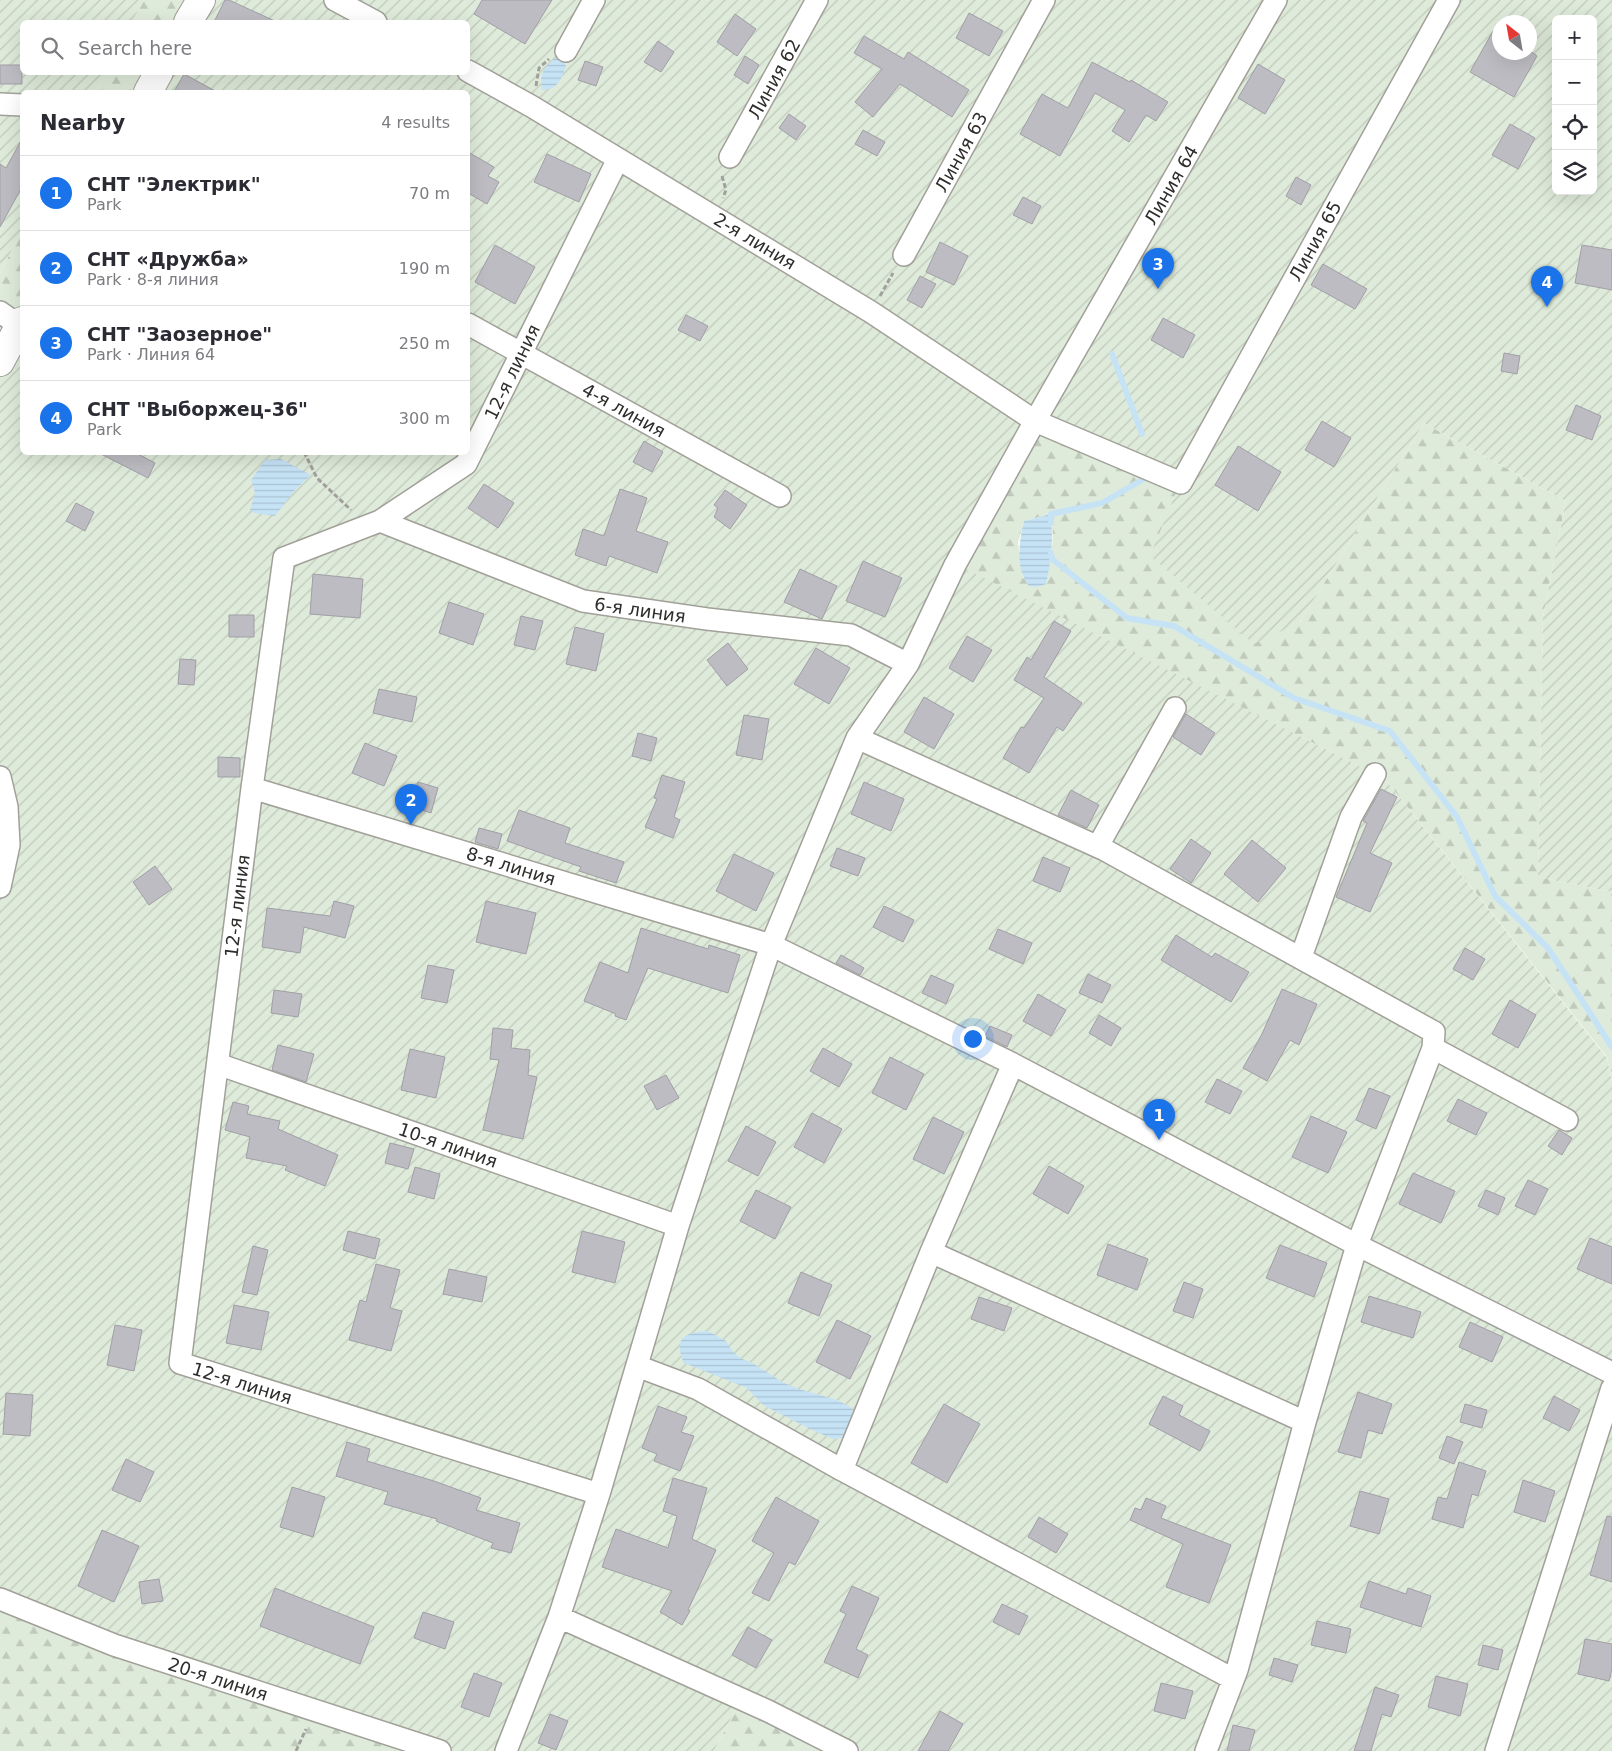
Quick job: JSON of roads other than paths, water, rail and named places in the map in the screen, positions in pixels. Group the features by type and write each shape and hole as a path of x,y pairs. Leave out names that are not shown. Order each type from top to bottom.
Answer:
{"street":[{"path":"189,20 201,0"},
{"path":"334,0 372,20"},
{"path":"566,51 594,0"},
{"name":"Линия 62","path":"730,158 817,0"},
{"name":"Линия 63","path":"904,255 1044,0"},
{"name":"Линия 64","path":"506,1751 559,1617 678,1226 771,945 857,738 908,664 956,565 1035,421 1276,0"},
{"name":"Линия 65","path":"1181,483 1449,0"},
{"name":"2-я линия","path":"470,73 531,106 871,312 1035,421 1181,483"},
{"path":"149,90 157,75"},
{"path":"0,104 20,105"},
{"name":"12-я линия","path":"598,1494 180,1363 252,788 284,558 374,523 466,464 618,159"},
{"name":"4-я линия","path":"470,325 780,496"},
{"name":"6-я линия","path":"374,523 583,601 707,619 851,635 908,664"},
{"path":"1098,846 1175,708"},
{"path":"857,738 1098,846 1434,1032 1433,1048 1357,1245 1233,1679 1206,1751"},
{"path":"1301,957 1351,817 1375,774"},
{"path":"0,777 7,807 9,845 0,887"},
{"name":"8-я линия","path":"252,788 771,945 1013,1064 1357,1245 1612,1373"},
{"path":"1433,1048 1566,1120"},
{"name":"10-я линия","path":"218,1064 678,1226"},
{"path":"842,1470 931,1252 1013,1064"},
{"path":"931,1252 1305,1422"},
{"path":"636,1366 698,1389 842,1470 1233,1679"},
{"path":"1496,1751 1612,1388"},
{"name":"20-я линия","path":"0,1599 114,1645 440,1751"},
{"path":"559,1617 768,1711 848,1751"}],"water":[{"path":"556,57 563,60 566,66 555,86 542,90 541,79 543,71"},
{"path":"281,459 311,475 294,491 275,516 254,513 250,510 255,493 251,480 265,460"},
{"path":"1051,514 1052,549 1046,584 1037,587 1029,586 1022,571 1019,555 1024,521"},
{"path":"708,1331 726,1341 733,1352 742,1359 751,1362 782,1382 837,1400 852,1408 854,1415 842,1438 833,1439 810,1429 763,1405 747,1388 684,1363 680,1348 683,1338 693,1333"}],"waterway":[{"path":"1112,354 1142,434"},
{"path":"1051,523 1051,514 1102,503 1142,480"},
{"path":"1051,553 1052,559 1127,618 1174,626 1294,698 1390,731 1457,817 1495,896 1548,948 1612,1047"}],"place":[{"name":"СНТ \"Заозерное\"","path":"1158,289"},
{"name":"СНТ \"Выборжец-36\"","path":"1547,307"},
{"name":"СНТ «Дружба»","path":"411,825"},
{"name":"СНТ \"Электрик\"","path":"1159,1140"}]}
